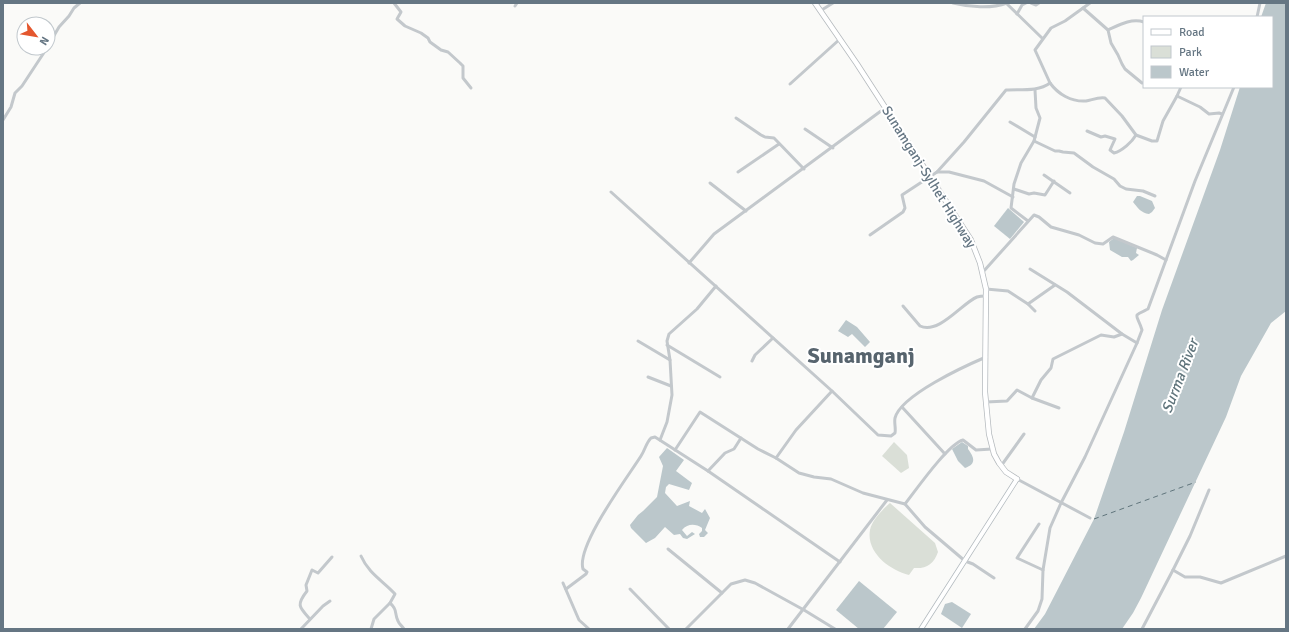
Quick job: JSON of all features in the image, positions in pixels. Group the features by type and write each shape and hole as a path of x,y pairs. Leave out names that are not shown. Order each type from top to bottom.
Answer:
{"main road":[{"name":"Sunamganj-Sylhet Highway","path":"815,3 971,240 983,272 987,296 986,402 987,421 992,449 1001,466 1006,472 1017,479"},
{"path":"921,629 1017,479"}],"street":[{"path":"56,32 74,8 80,3"},
{"path":"394,3 401,12 396,19 405,26 421,33 428,38 430,42 441,50 448,52 460,63 463,66 463,78 471,88"},
{"path":"820,11 832,3"},
{"path":"953,3 970,7 1001,5 1006,3 1042,38"},
{"path":"1017,14 1022,5 1026,3"},
{"path":"1031,3 1036,5 1039,3"},
{"path":"1090,3 1051,28 1042,38 1035,51 1050,83 1066,97 1078,101 1105,98 1122,116 1136,135 1152,141 1157,141 1163,121 1181,88"},
{"path":"1257,16 1260,3"},
{"path":"1083,8 1108,30 1111,43 1122,64 1142,83"},
{"path":"1108,30 1136,20 1143,22"},
{"path":"790,84 840,39"},
{"path":"3,120 11,107 15,93 22,86 41,56"},
{"path":"870,235 903,212 905,208 902,194 937,172 964,142 1006,90 1035,90 1040,89 1050,83"},
{"path":"1025,629 1038,610 1042,598 1043,570 1050,528 1085,457 1137,343 1142,330 1137,314 1148,309 1195,181 1234,88"},
{"path":"1028,221 1011,208 1021,163 1035,139 1040,118 1036,108 1035,90"},
{"path":"1177,96 1200,107 1209,114 1222,114"},
{"path":"689,263 714,234 833,148 885,108"},
{"path":"736,118 761,135 774,138 804,169"},
{"path":"1010,122 1055,152 1059,151 1074,153 1093,167 1114,179 1120,186 1126,189 1143,191 1155,196"},
{"path":"805,129 833,148"},
{"path":"1087,130 1101,137 1105,136 1115,139 1110,150 1114,153 1120,152 1133,141 1136,135"},
{"path":"738,172 779,144"},
{"path":"937,172 949,172 984,181 1013,197"},
{"path":"1044,175 1070,192"},
{"path":"1014,189 1028,194 1034,193 1045,195 1054,181"},
{"path":"710,183 746,211"},
{"path":"611,192 832,391 878,435 891,436 895,433 895,418 906,402 943,377 986,357"},
{"path":"983,272 1034,215 1051,227 1079,235 1095,243 1103,244 1113,237 1166,260"},
{"path":"1030,269 1067,292 1122,334 1137,343"},
{"path":"1028,304 1055,285"},
{"path":"660,440 667,422 672,395 670,360 667,345 669,334 697,309 716,286"},
{"path":"986,289 1008,291 1028,304 1034,311"},
{"path":"903,306 920,326 925,328 943,322 977,297 987,296"},
{"path":"1032,398 1041,380 1051,368 1053,359 1101,335 1114,337 1122,334"},
{"path":"752,361 755,355 772,338"},
{"path":"638,341 670,360"},
{"path":"667,345 720,376"},
{"path":"648,377 671,386"},
{"path":"986,402 1007,401 1017,390 1032,398 1059,408"},
{"path":"776,458 796,430 832,391"},
{"path":"902,407 945,454"},
{"path":"675,450 700,412 799,473 831,479 862,493 905,504 925,527 965,561 973,564 994,578"},
{"path":"1001,466 1024,434"},
{"path":"566,589 586,574 587,572 583,570 582,566 586,546 603,515 642,455 648,441 655,437 708,471 840,562"},
{"path":"708,471 725,453 734,449 741,438"},
{"path":"905,504 954,444 961,440 965,441 976,450 992,449"},
{"path":"1017,479 1090,518"},
{"path":"1142,629 1190,536 1209,490"},
{"path":"788,629 887,500"},
{"path":"1039,524 1017,557 1043,570"},
{"path":"668,549 722,593"},
{"path":"361,556 365,566 395,594 390,603 374,619 371,629"},
{"path":"1173,570 1185,577 1200,577 1221,583 1286,556"},
{"path":"310,619 301,609 300,599 307,591 306,585 312,570 318,572 332,557"},
{"path":"686,629 731,584 745,580 755,583 835,629"},
{"path":"563,583 580,620 589,629"},
{"path":"630,589 669,629"},
{"path":"301,629 330,601"},
{"path":"390,603 397,612 398,621 404,629"}],"green space":[{"path":"894,442 907,455 909,468 901,473 882,456"},
{"path":"890,503 935,543 938,552 932,563 926,567 914,568 909,575 901,573 880,559 872,546 870,538 871,526 878,515"}],"water":[{"name":"Surma River","path":"1266,3 1286,3 1286,311 1271,323 1241,376 1226,417 1141,598 1122,629 1034,629 1045,614 1094,519 1124,432 1162,310 1220,150 1240,88 1273,88 1273,16 1261,16"},
{"path":"1137,196 1152,201 1155,208 1152,212 1149,214 1138,208 1133,202"},
{"path":"1008,208 1024,222 1010,239 994,226"},
{"path":"1114,238 1137,248 1136,253 1139,255 1131,261 1128,257 1122,257 1110,250 1109,242"},
{"path":"846,320 857,327 870,342 865,347 852,334 848,337 838,331"},
{"path":"962,442 968,446 968,449 973,457 973,462 965,468 958,461 952,449"},
{"path":"667,448 684,460 676,471 692,483 689,490 669,484 666,487 665,493 677,506 690,501 689,506 702,513 705,509 710,518 705,530 708,533 704,537 700,537 699,534 702,531 702,528 695,525 689,525 682,530 687,536 692,532 695,534 687,539 683,538 680,534 674,535 665,527 655,538 646,543 631,528 630,525 657,497 663,466 659,457"},
{"path":"859,581 897,612 883,629 859,629 836,610"},
{"path":"952,602 971,614 962,628 941,614 945,604"}],"ferry route":[{"path":"1094,519 1196,482"}],"district":[{"name":"Sunamganj","path":"861,355"}]}
